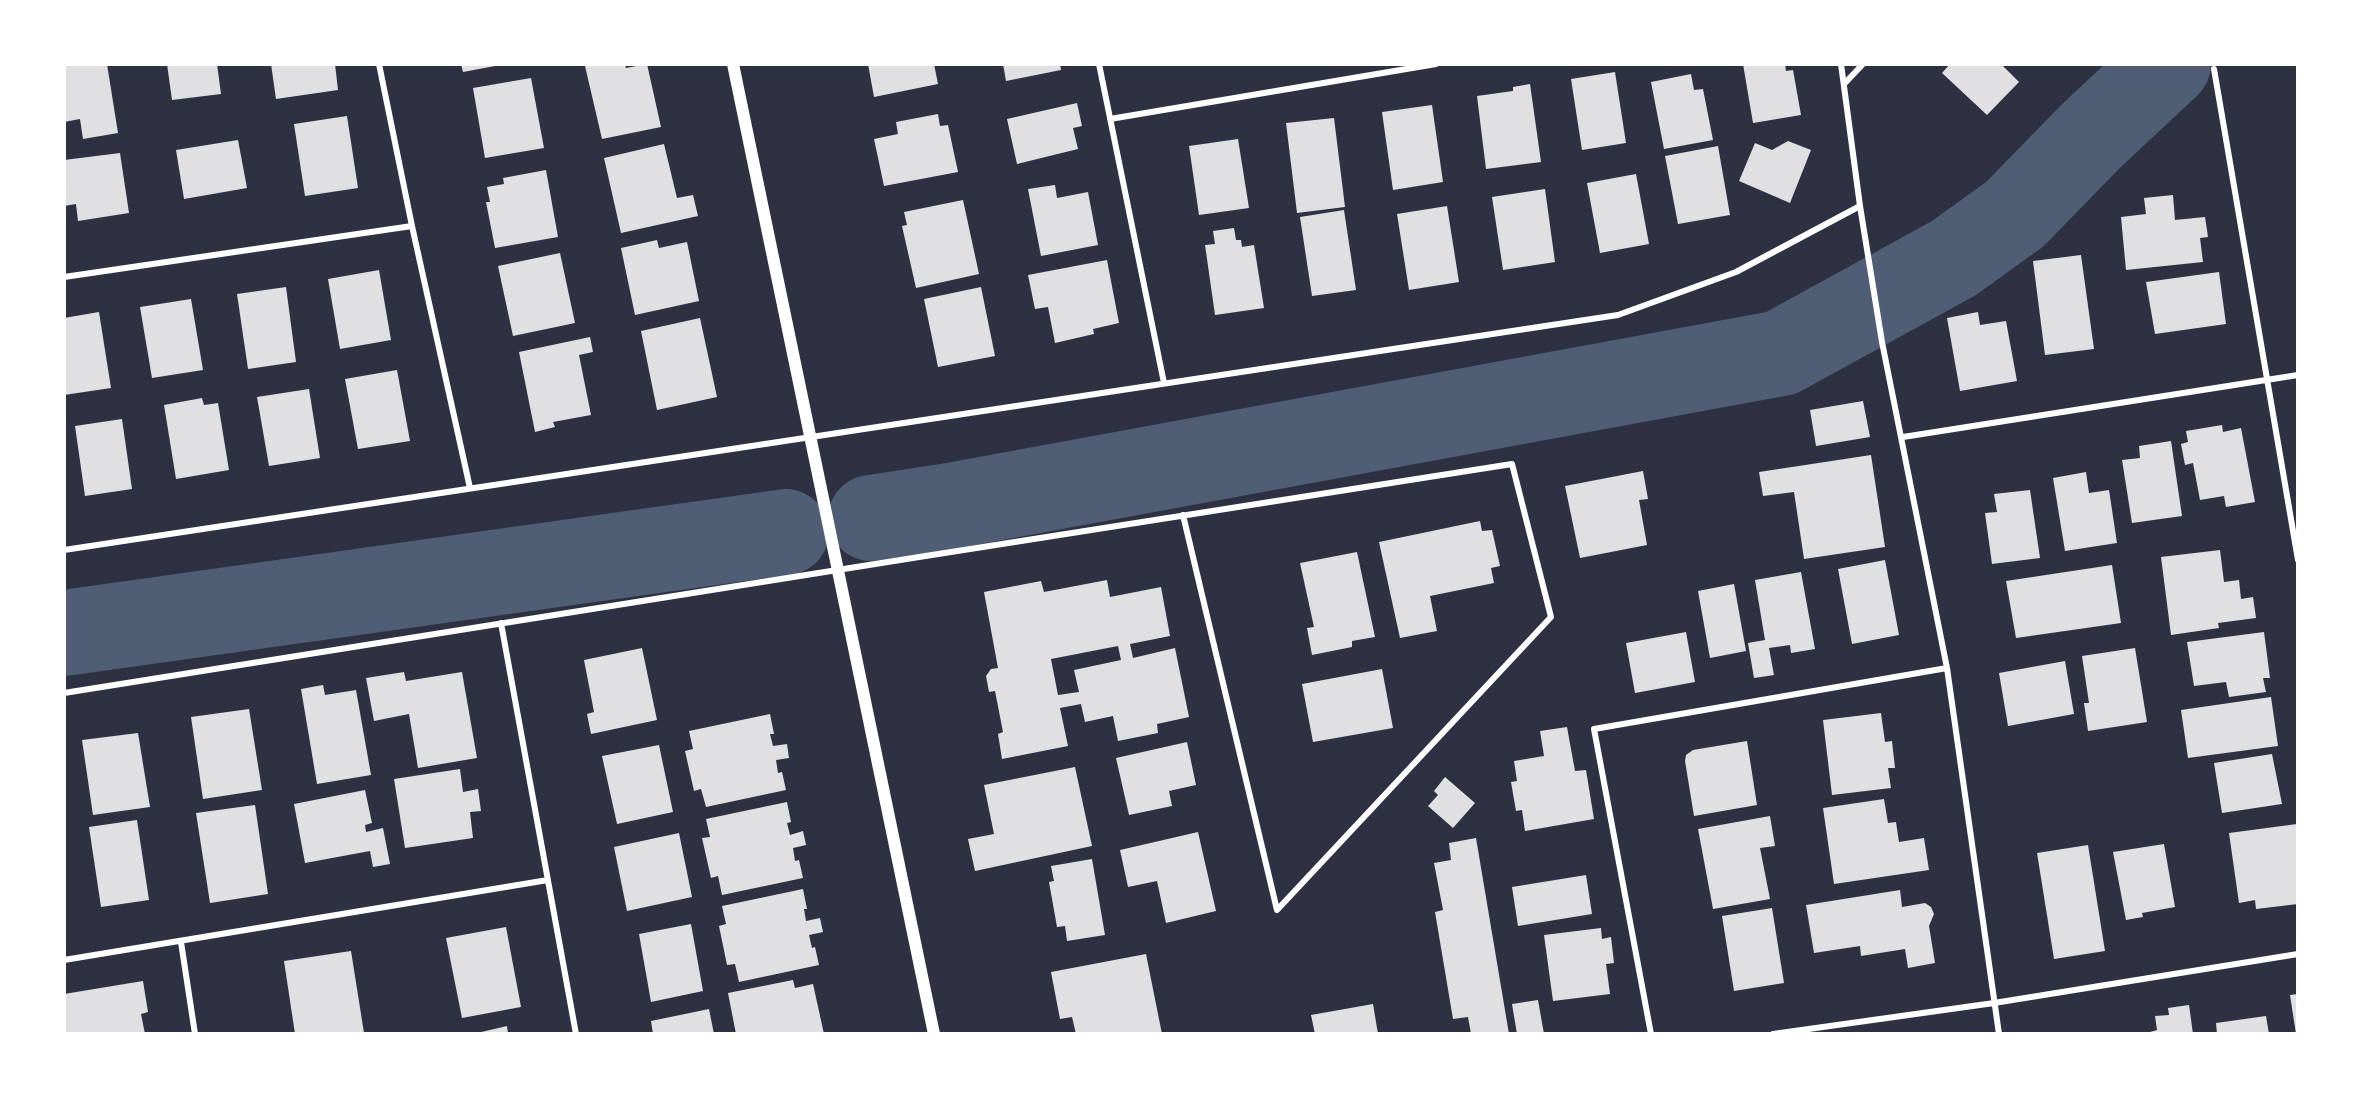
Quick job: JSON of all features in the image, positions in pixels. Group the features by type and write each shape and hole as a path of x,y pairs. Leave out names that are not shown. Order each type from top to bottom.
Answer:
{"main road":[{"path":"733,64 934,1034"}],"street":[{"path":"379,64 470,488"},
{"path":"1099,64 1164,383"},
{"path":"1110,119 1436,64"},
{"path":"1841,64 1860,206 1882,342 1947,668 1999,1034"},
{"path":"1845,83 1863,64"},
{"path":"2214,69 2298,561"},
{"path":"64,550 1618,315 1736,272 1860,206"},
{"path":"64,277 412,226"},
{"path":"1902,437 2298,375"},
{"path":"64,693 1183,515 1512,464 1551,617 1277,910 1183,515"},
{"path":"501,623 576,1034"},
{"path":"1651,1034 1594,729 1947,668"},
{"path":"64,960 548,880"},
{"path":"181,942 195,1034"},
{"path":"1773,1034 1994,1003 2298,954"}],"building":[{"path":"64,64 107,64 118,133 83,139 80,119 64,122"},
{"path":"167,64 217,64 221,94 172,100"},
{"path":"271,64 335,64 338,90 276,99"},
{"path":"461,64 495,64 495,66 463,72"},
{"path":"625,64 626,68 647,64 661,127 602,139 585,66"},
{"path":"868,64 934,64 938,84 874,97"},
{"path":"1003,64 1060,64 1061,70 1006,81"},
{"path":"1743,64 1785,64 1786,71 1793,70 1801,115 1753,123"},
{"path":"1950,64 2001,64 2019,82 1987,115 1942,73"},
{"path":"1615,72 1626,143 1582,150 1571,79"},
{"path":"1691,74 1694,90 1703,89 1713,140 1664,149 1651,82"},
{"path":"531,78 544,148 485,158 473,88"},
{"path":"1530,84 1541,162 1486,169 1477,96 1513,91 1513,87"},
{"path":"1077,103 1082,126 1073,128 1078,149 1017,164 1007,119"},
{"path":"1432,105 1443,182 1393,190 1382,112"},
{"path":"938,114 940,126 948,125 958,172 884,186 874,139 898,134 896,122"},
{"path":"347,116 358,188 305,196 294,124"},
{"path":"1334,118 1345,207 1297,213 1286,123"},
{"path":"1238,139 1249,208 1199,215 1189,146"},
{"path":"238,140 247,188 184,199 176,150"},
{"path":"1788,141 1811,150 1790,203 1739,181 1755,143 1772,150"},
{"path":"664,144 677,198 693,195 698,216 621,233 604,158"},
{"path":"1718,146 1730,215 1678,224 1665,156"},
{"path":"120,153 129,213 78,221 76,204 64,206 64,160"},
{"path":"546,170 558,237 495,248 486,202 490,202 487,187 504,184 503,178"},
{"path":"1636,174 1649,244 1600,253 1587,183"},
{"path":"1055,185 1057,198 1088,192 1098,245 1041,256 1028,189"},
{"path":"1545,189 1555,262 1503,270 1492,197"},
{"path":"2173,195 2175,220 2205,217 2208,237 2200,238 2203,262 2126,270 2121,217 2146,214 2144,198"},
{"path":"963,200 979,274 916,288 902,226 907,225 904,212"},
{"path":"1447,206 1459,282 1409,290 1397,214"},
{"path":"1344,210 1356,290 1312,296 1300,217"},
{"path":"1234,228 1236,240 1241,240 1242,247 1254,245 1264,308 1215,315 1205,245 1215,244 1213,231"},
{"path":"657,240 659,248 687,242 699,301 635,315 621,248"},
{"path":"560,253 575,323 513,336 498,266"},
{"path":"2081,255 2094,349 2045,355 2033,261"},
{"path":"1107,260 1119,323 1093,329 1094,334 1055,343 1048,307 1035,309 1028,275"},
{"path":"379,270 391,340 340,349 328,279"},
{"path":"2219,272 2226,324 2155,334 2146,282"},
{"path":"286,287 296,362 248,369 237,294"},
{"path":"981,287 995,356 938,367 924,299"},
{"path":"191,299 203,370 152,378 140,307"},
{"path":"99,312 111,388 64,395 64,318"},
{"path":"1978,312 1980,325 2006,321 2017,381 1960,391 1947,318"},
{"path":"700,318 717,397 657,410 641,331"},
{"path":"590,337 593,352 579,355 591,415 553,422 555,427 535,432 519,352"},
{"path":"397,370 410,441 358,449 345,379"},
{"path":"309,389 320,458 269,466 257,397"},
{"path":"202,398 204,405 218,403 229,470 176,479 164,405"},
{"path":"1863,401 1870,437 1816,446 1810,410"},
{"path":"122,419 132,489 85,496 75,426"},
{"path":"2222,425 2223,432 2241,428 2255,502 2226,507 2224,496 2200,500 2193,463 2185,465 2181,444 2188,442 2186,431"},
{"path":"2171,441 2182,516 2132,523 2122,460 2140,458 2139,446"},
{"path":"1871,455 1885,547 1804,559 1794,492 1763,496 1759,472"},
{"path":"1643,471 1648,499 1639,500 1647,545 1580,558 1565,486"},
{"path":"2086,472 2089,493 2109,490 2117,543 2065,551 2053,478"},
{"path":"2030,490 2040,558 1992,564 1985,513 1997,512 1994,494"},
{"path":"1480,521 1482,531 1492,530 1500,566 1491,568 1494,583 1430,596 1437,631 1400,638 1379,542"},
{"path":"2220,550 2224,582 2239,580 2241,599 2253,597 2256,618 2218,623 2219,628 2171,635 2161,557"},
{"path":"1357,552 1375,637 1352,641 1352,647 1312,655 1307,628 1314,627 1300,563"},
{"path":"1885,560 1899,635 1852,644 1838,569"},
{"path":"2112,565 2121,623 2016,638 2006,581"},
{"path":"1801,572 1815,649 1791,653 1790,645 1769,648 1774,675 1754,678 1748,643 1765,640 1755,580"},
{"path":"1107,580 1110,597 1161,587 1170,636 1130,644 1133,658 1175,648 1189,717 1157,724 1158,733 1118,741 1113,716 1085,722 1081,704 1060,708 1068,746 1002,759 998,734 1003,732 995,691 989,692 986,676 991,669 998,668 984,592 1041,581 1044,592","holes":["1118,646 1121,660 1074,670 1079,692 1058,695 1051,659"]},
{"path":"1734,584 1746,651 1710,658 1698,591"},
{"path":"1686,632 1695,682 1635,693 1626,643"},
{"path":"2264,632 2270,678 2263,678 2266,692 2229,697 2226,682 2194,686 2187,642"},
{"path":"642,648 657,720 591,734 587,714 594,712 584,660"},
{"path":"2135,648 2147,722 2088,731 2084,703 2089,703 2082,656"},
{"path":"2065,661 2074,714 2008,726 1999,673"},
{"path":"1382,669 1393,728 1313,742 1302,684"},
{"path":"404,672 406,681 462,672 477,758 418,768 409,714 374,721 366,678"},
{"path":"323,685 325,695 356,690 371,775 317,784 301,689"},
{"path":"2271,697 2278,746 2188,758 2181,710"},
{"path":"249,709 262,790 203,799 191,717"},
{"path":"1881,713 1885,742 1892,741 1895,768 1888,768 1891,788 1832,795 1823,720"},
{"path":"770,714 774,734 770,734 773,746 787,744 789,758 776,760 778,773 782,772 786,790 706,807 701,789 694,791 685,751 693,749 689,731"},
{"path":"1567,727 1575,771 1586,770 1594,819 1525,831 1522,810 1516,811 1511,782 1517,781 1514,761 1544,756 1540,731"},
{"path":"138,733 150,807 93,815 82,740"},
{"path":"1747,741 1757,805 1694,816 1686,755 1693,750"},
{"path":"1187,742 1196,785 1169,791 1172,806 1129,815 1116,758"},
{"path":"659,745 673,812 617,824 602,756"},
{"path":"2272,754 2282,804 2222,813 2214,763"},
{"path":"1075,767 1092,846 975,871 968,839 994,834 984,785"},
{"path":"460,769 463,792 478,789 481,811 470,812 473,838 405,848 394,779"},
{"path":"1445,777 1475,803 1453,828 1428,806 1438,795 1434,791"},
{"path":"365,790 372,823 365,825 366,832 383,828 390,864 373,867 370,851 305,863 294,804"},
{"path":"1884,799 1888,823 1896,822 1899,842 1924,838 1929,870 1834,884 1823,808"},
{"path":"787,802 791,822 787,823 790,835 803,831 806,845 793,848 795,861 799,860 803,878 722,895 718,876 711,878 702,838 710,837 706,819"},
{"path":"255,805 268,894 210,903 196,813"},
{"path":"1770,816 1775,846 1760,848 1770,899 1713,909 1698,829"},
{"path":"137,820 149,900 101,907 89,827"},
{"path":"2297,824 2298,904 2256,909 2255,900 2239,903 2229,833"},
{"path":"1198,832 1216,911 1166,923 1157,881 1128,887 1120,850"},
{"path":"679,833 692,897 627,911 614,847"},
{"path":"1476,838 1509,1034 1471,1034 1468,1017 1453,1019 1435,912 1443,910 1434,863 1451,860 1449,843"},
{"path":"2164,844 2175,907 2142,913 2143,917 2126,920 2113,852"},
{"path":"2088,845 2105,951 2054,959 2037,853"},
{"path":"1092,859 1105,935 1067,941 1065,926 1057,927 1049,882 1054,881 1051,866"},
{"path":"1586,875 1592,914 1518,926 1512,887"},
{"path":"803,889 807,909 804,909 806,921 820,918 823,932 809,935 812,948 815,947 819,965 739,982 735,964 727,965 719,926 726,924 722,906"},
{"path":"1900,890 1902,907 1925,903 1931,907 1934,914 1929,926 1935,963 1908,968 1905,949 1861,956 1860,946 1814,953 1806,905"},
{"path":"1772,908 1784,983 1734,991 1722,916"},
{"path":"691,924 703,991 651,1002 639,934"},
{"path":"506,927 521,1007 462,1018 446,938"},
{"path":"1601,928 1602,939 1611,937 1614,963 1606,964 1610,994 1553,1001 1544,935"},
{"path":"351,951 364,1033 295,1034 284,961"},
{"path":"1146,954 1162,1034 1076,1034 1072,1017 1060,1019 1051,972"},
{"path":"793,980 795,988 813,984 824,1034 736,1034 728,993"},
{"path":"143,981 148,1012 141,1014 145,1034 64,1034 64,994"},
{"path":"2298,994 2298,1034 2296,1034 2290,995"},
{"path":"1538,1000 1544,1034 1517,1034 1512,1004"},
{"path":"1373,1004 1378,1034 1315,1034 1311,1015"},
{"path":"2189,1005 2193,1034 2143,1034 2157,1030 2155,1016 2169,1015 2168,1008"},
{"path":"709,1009 714,1034 653,1034 651,1021"},
{"path":"2266,1016 2269,1034 2217,1034 2216,1023"},
{"path":"507,1026 508,1034 477,1034 477,1033"}],"waterway":[{"path":"871,518 950,506 1781,353 1954,258 2015,214 2091,136 2168,64"},
{"path":"64,633 786,532"}]}
